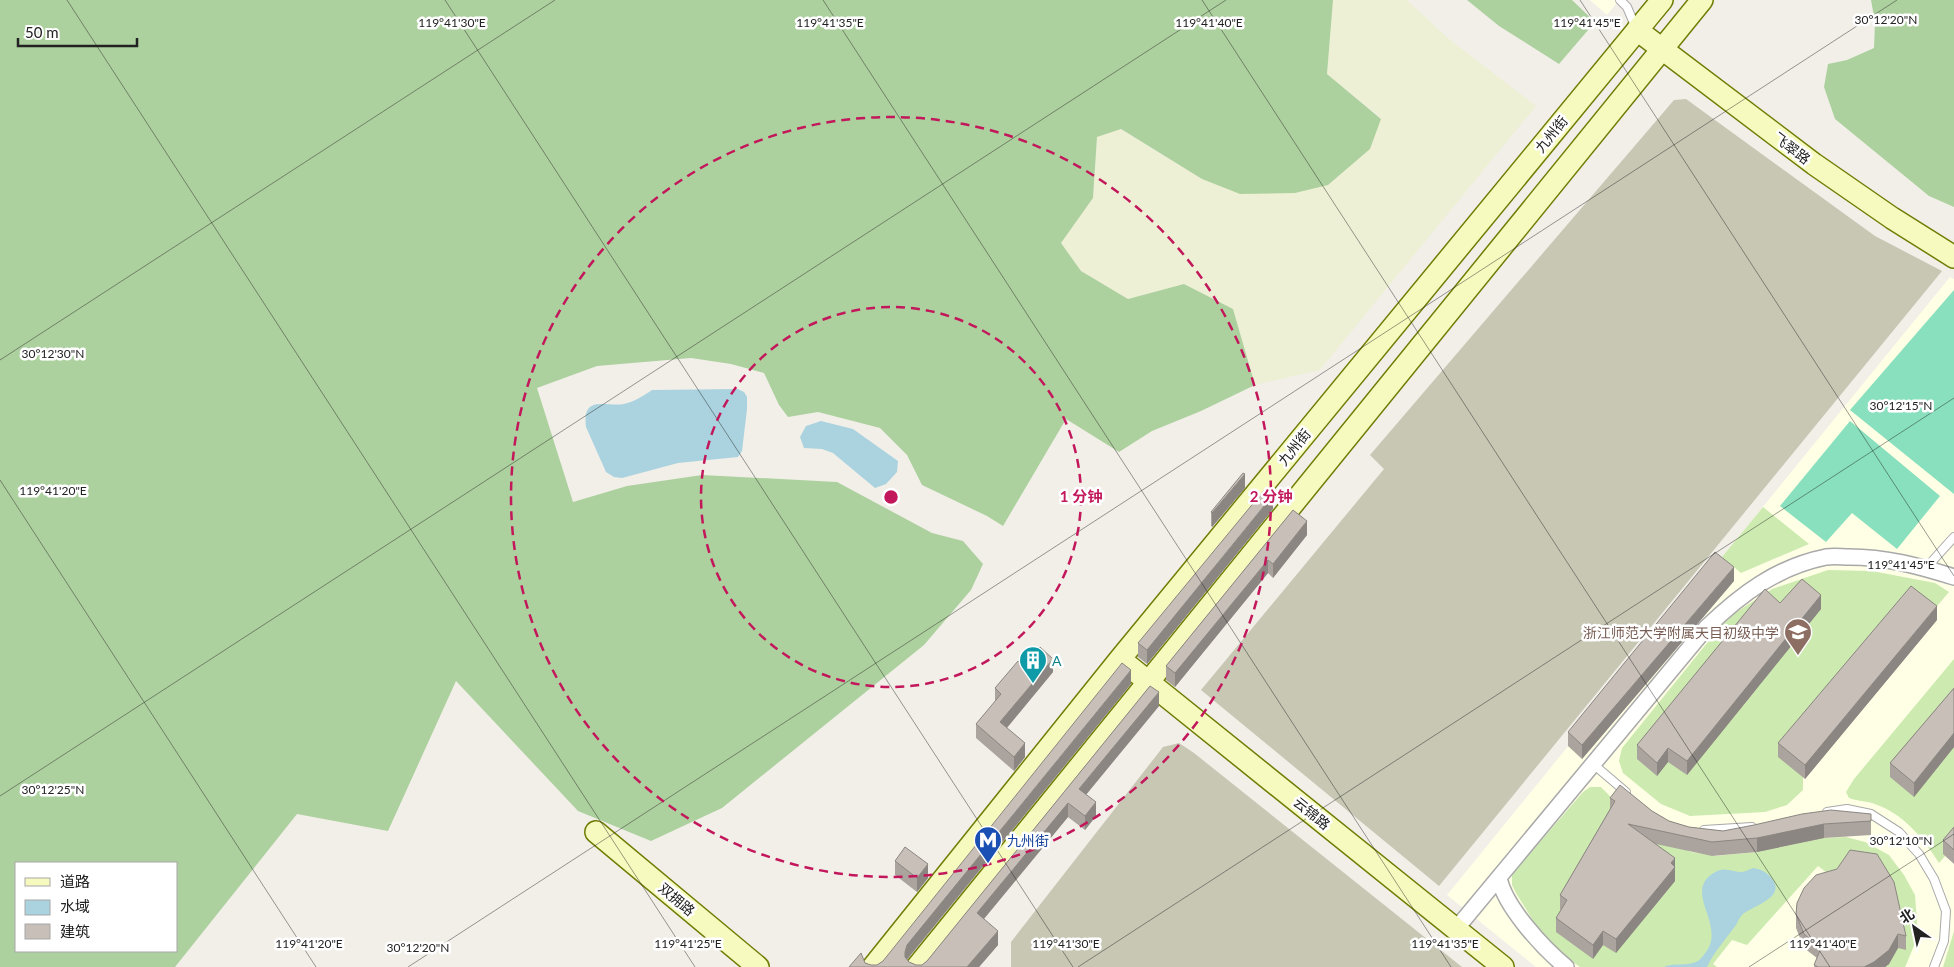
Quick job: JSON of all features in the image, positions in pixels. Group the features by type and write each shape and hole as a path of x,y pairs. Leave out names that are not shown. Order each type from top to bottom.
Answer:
{"main road":[{"name":"九州街","path":"873,967 1120,659 1662,0"},
{"path":"917,967 1702,0"},
{"name":"飞翠路","path":"1637,30 1661,50 1822,169 1892,218 1954,257"},
{"name":"云锦路","path":"1120,659 1503,967"},
{"name":"双拥路","path":"596,832 758,967"}],"street":[{"path":"1456,929 1706,628 1732,602 1758,584 1792,567 1828,557 1869,557 1914,564 1954,577"},
{"path":"1499,878 1502,891 1511,905 1541,944 1566,967"},
{"path":"1483,897 1496,898 1511,905"}],"lane":[{"path":"1620,0 1626,7 1637,30"},
{"path":"1926,568 1954,537"},
{"path":"1593,764 1629,795"},
{"path":"1820,813 1847,809 1871,814 1898,832 1920,854 1934,879 1946,911 1944,941 1934,967"},
{"path":"1697,829 1706,830 1762,825"}],"shaded area":[{"path":"1333,0 1407,0 1449,39 1536,106 1320,370 1255,385 1233,309 1184,284 1128,299 1081,271 1061,243 1093,198 1097,137 1120,129 1202,179 1328,185 1370,149 1381,118 1327,74"},
{"path":"1590,0 1619,0 1607,15"},
{"path":"1686,99 1875,236 1942,271 1439,886 1201,690 1384,469 1370,455 1674,100"},
{"name":"浙江师范大学附属天目初级中学","path":"1950,277 1954,279 1954,967 1536,967 1447,895"},
{"path":"1179,743 1462,967 1011,967 1011,942 1163,747"}],"green space":[{"path":"0,0 1333,0 1327,74 1381,119 1370,149 1328,185 1295,193 1240,194 1202,179 1121,129 1097,137 1093,198 1061,243 1081,271 1128,299 1184,284 1233,309 1255,385 1201,411 1152,431 1119,452 1066,419 1003,526 987,516 922,485 907,455 880,428 818,412 788,417 779,405 764,373 731,364 691,358 597,366 537,388 573,502 627,486 702,475 837,482 932,533 963,541 983,564 971,590 924,645 722,808 651,841 578,811 456,681 388,831 297,814 175,967 0,967"},
{"path":"1467,0 1572,0 1595,22 1559,64 1499,26"},
{"path":"1871,0 1954,0 1954,207 1929,196 1835,119 1824,87 1828,64 1847,60 1874,48 1875,22"},
{"path":"1954,290 1954,494 1850,410"},
{"path":"1850,421 1940,496 1897,549 1852,513 1826,542 1780,506"},
{"path":"1763,507 1809,544 1741,573 1722,557"},
{"path":"1828,570 1872,571 1935,583 1949,592 1803,765 1803,790 1787,805 1765,812 1690,816 1661,804 1623,773 1619,761 1622,748 1720,627 1735,613 1772,589"},
{"path":"1954,659 1954,846 1939,863 1919,835 1902,819 1883,807 1849,798 1846,792 1854,779"},
{"path":"1590,787 1601,787 1645,832 1691,852 1715,856 1757,852 1824,838 1846,837 1865,842 1889,855 1904,875 1915,895 1918,936 1905,967 1823,967 1853,893 1818,866 1747,945 1732,940 1713,964 1717,967 1580,967 1553,948 1540,932 1512,885 1512,874 1583,792"},
{"path":"1954,931 1954,967 1943,967"}],"water":[{"path":"738,389 744,392 747,397 747,409 742,451 738,457 678,463 622,478 614,477 606,472 586,427 586,417 591,406 596,404 628,403 652,390"},
{"path":"821,421 853,429 898,461 897,472 886,484 875,488 833,453 822,449 804,448 800,437 806,426"},
{"path":"1753,868 1764,871 1772,879 1775,891 1771,896 1740,917 1707,967 1664,967 1694,963 1708,949 1711,929 1702,890 1705,882 1712,874 1720,870 1742,872"}],"building":[{"path":"1243,473 1245,474 1212,513 1211,512"},
{"path":"1265,489 1273,495 1147,650 1138,643"},
{"path":"1293,510 1307,521 1273,564 1268,560 1175,673 1166,666"},
{"path":"1715,552 1734,567 1582,745 1568,732"},
{"path":"1802,579 1821,595 1687,761 1668,748 1657,763 1637,745 1765,589 1780,603"},
{"path":"1911,586 1937,606 1805,765 1778,743"},
{"path":"1040,647 1053,659 1000,722 1025,743 1014,757 976,724 1001,694 995,688 1018,661 1024,666"},
{"path":"1122,663 1131,670 907,945 905,957 909,962 922,965 927,961 1150,686 1159,692 1079,789 1096,802 1085,816 1068,803 977,913 998,931 967,967 849,967 861,953 865,963 877,965 883,961"},
{"path":"1954,688 1954,733 1914,783 1890,763"},
{"path":"1620,785 1652,811 1669,821 1689,827 1723,831 1802,814 1831,810 1871,814 1871,821 1824,824 1757,838 1712,842 1628,824 1675,858 1671,863 1675,867 1616,939 1603,931 1593,945 1556,918 1567,900 1560,895 1615,801 1610,798"},
{"path":"1954,827 1954,850 1943,840"},
{"path":"905,847 928,864 917,878 895,861"},
{"path":"1850,850 1877,854 1894,882 1906,936 1898,934 1889,950 1864,967 1818,967 1814,965 1821,948 1804,934 1796,914 1797,903 1804,888 1816,875 1837,869"}],"place":[{"name":"浙江师范大学附属天目初级中学","path":"1798,656"},
{"name":"A","path":"1033,684"},
{"name":"九州街","path":"988,864"}]}
